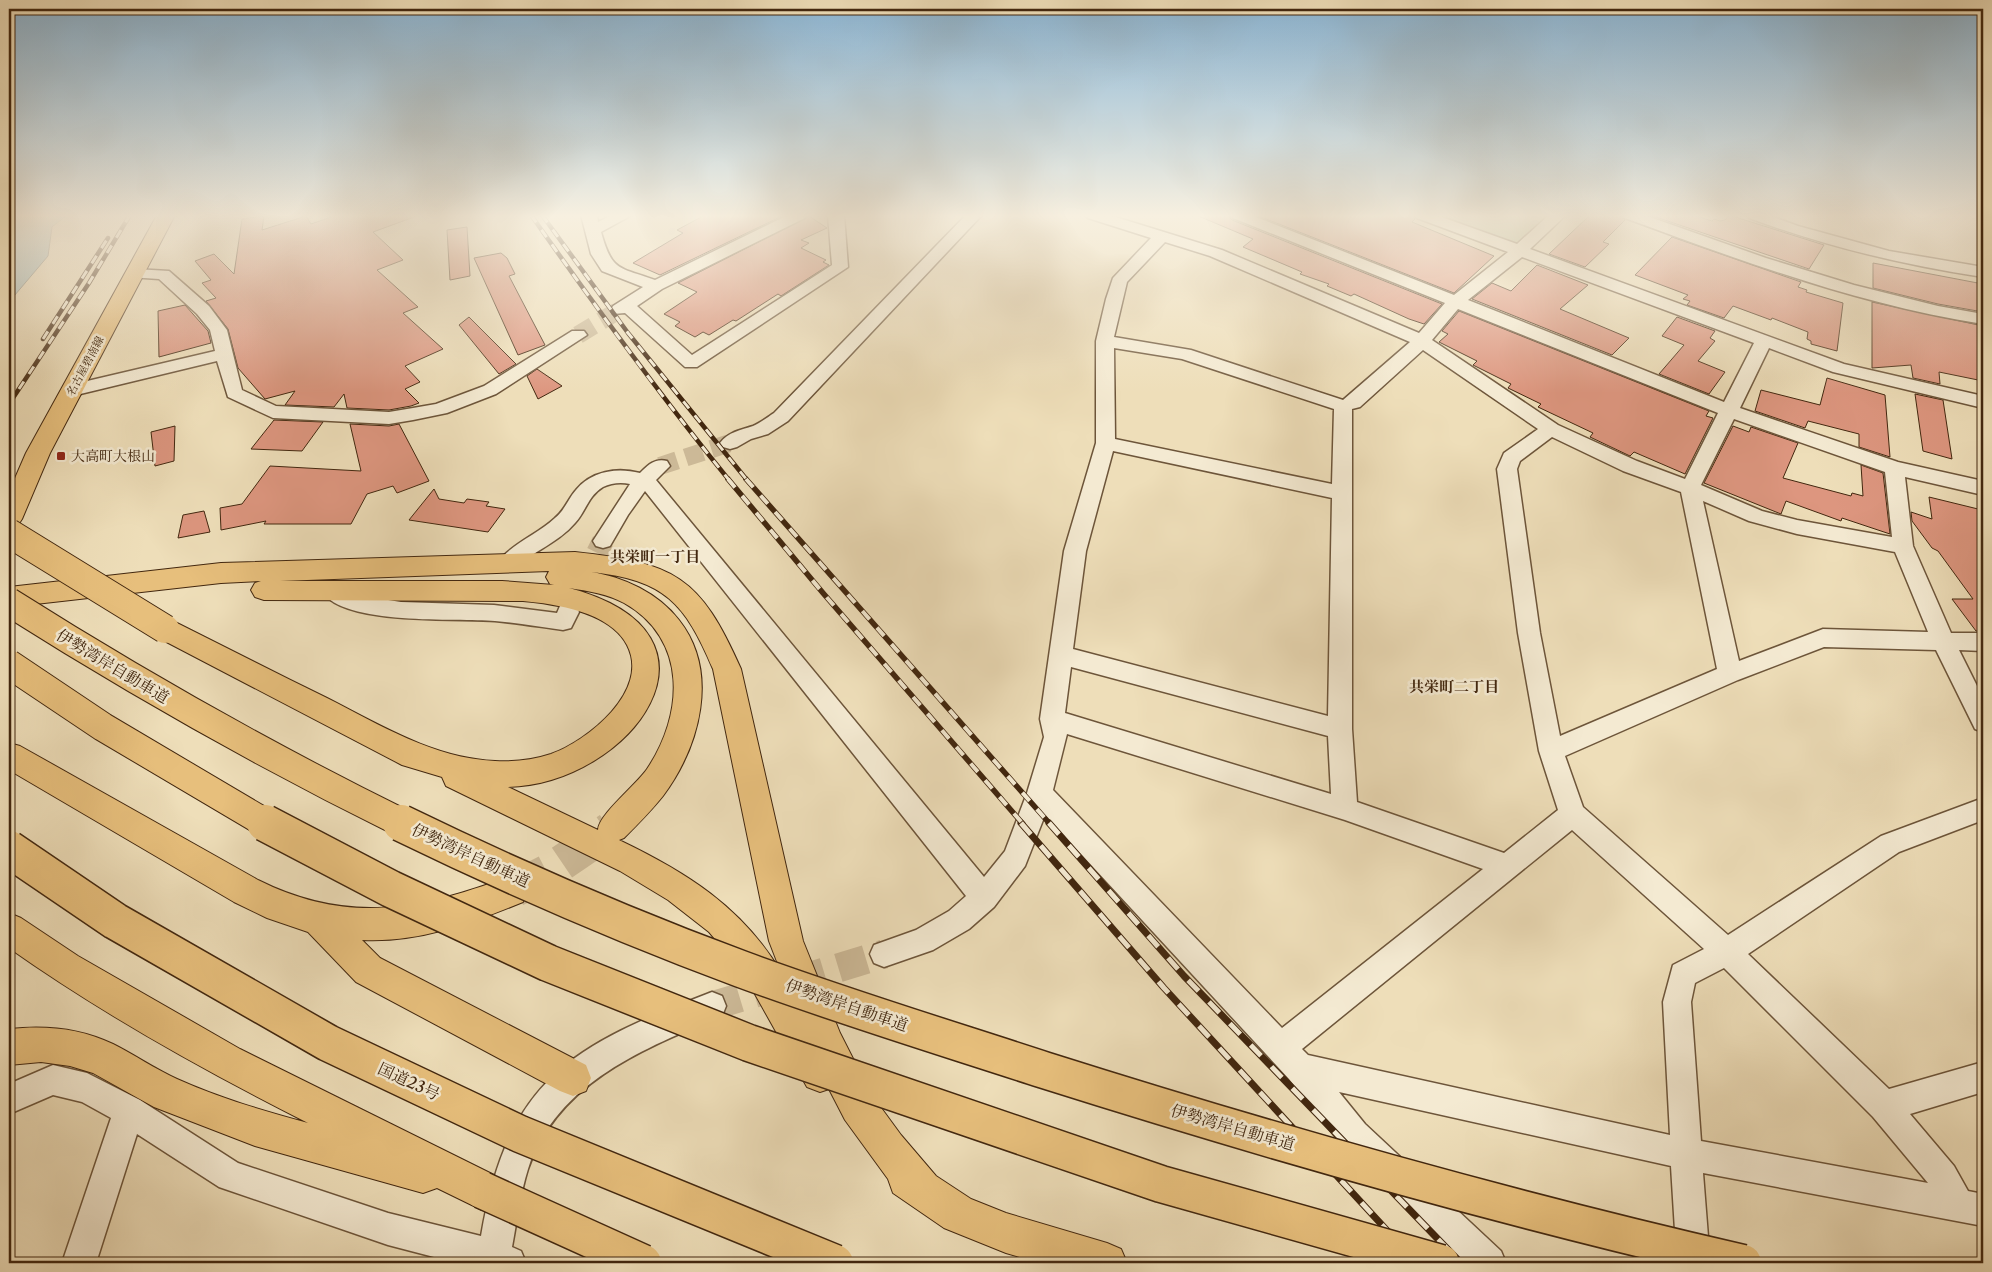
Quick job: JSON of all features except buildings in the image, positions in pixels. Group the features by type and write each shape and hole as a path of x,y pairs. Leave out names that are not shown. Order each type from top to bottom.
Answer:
{"main road":[{"name":"名古屋碧南線","path":"9,519 38,453 134,274"},
{"path":"9,533 165,629 413,756 631,861 680,889 721,921 754,959 850,1125 882,1160 958,1214 1006,1233 1106,1263"},
{"path":"14,605 221,573 393,568 509,562 575,561 632,568 659,577 681,591 699,609 714,635 727,669 786,941 826,1044 858,1107 887,1149 922,1189"},
{"path":"14,605 338,583 537,576 577,578 605,584 646,602 664,617 676,635 684,653 690,694 685,718 676,744 662,772 640,802 613,828"},
{"path":"250,589 523,592 558,596 583,602 606,612 626,626 639,642 645,660 644,682 634,704 617,726 598,744 573,758 541,769 512,773 483,773 451,768 413,756"},
{"name":"伊勢湾岸自動車道","path":"14,605 134,680 232,735 356,800 520,878 695,951 910,1027 1178,1111 1448,1191 1742,1263"},
{"path":"9,664 103,728 250,815 391,889 548,963 749,1043 1161,1184 1441,1263"},
{"path":"9,755 246,891 285,910 351,924 392,925 431,919 472,908 511,891"},
{"name":"国道23号","path":"9,849 115,921 328,1043 520,1134 834,1263"},
{"path":"317,918 368,970 573,1078"},
{"path":"9,929 66,968 227,1062 482,1190 643,1263"},
{"path":"9,1047 42,1044 70,1048 100,1057 167,1094 255,1127 482,1190"}],"street":[{"path":"163,274 196,304 218,330 234,393 273,412 389,418 440,409 490,390 578,335"},
{"path":"625,274 656,286"},
{"path":"680,274 656,286 623,308 691,363 827,274"},
{"path":"730,443 745,434 760,430 781,417 917,274"},
{"path":"884,954 923,941 959,920 984,898 1016,858 1040,792 1056,737 1052,719 1075,551 1106,443 1105,341 1119,281 1125,274"},
{"path":"1266,274 1422,341 1551,429 1630,466 1690,488 1756,516 1797,527 1903,546"},
{"path":"1384,274 1728,410 1894,468 1983,488"},
{"path":"1105,341 1185,354 1343,406 1353,402 1422,341 1454,303 1490,274"},
{"path":"1581,274 1839,368 1906,386 1983,402"},
{"path":"1801,274 1840,288 1952,314 1983,318"},
{"path":"1730,674 1690,488 1764,340"},
{"path":"72,390 224,354"},
{"path":"1343,406 1340,729 1345,809"},
{"path":"1551,429 1511,458 1507,469 1529,633 1551,751 1572,814 1726,952 1884,1106 1971,1208"},
{"path":"1106,443 1342,494"},
{"path":"1894,468 1903,546 1944,642 1983,722"},
{"path":"603,541 624,503 651,473"},
{"path":"509,562 521,550 568,518 582,495 591,486 617,476 651,473"},
{"path":"651,473 652,486 984,898"},
{"path":"333,591 359,604 401,610 565,617"},
{"path":"1551,751 1730,674 1823,638 1983,642"},
{"path":"1060,655 1340,729"},
{"path":"1052,719 1345,809 1508,866"},
{"path":"1040,792 1291,1057 1354,1135 1489,1263"},
{"path":"1693,1263 1677,1002 1683,975 1726,952 1890,844 1983,809"},
{"path":"1291,1057 1508,866 1572,814"},
{"path":"9,1099 53,1080 87,1088 129,1111 230,1176 388,1229 499,1261 516,1157 533,1124 548,1103 596,1058 629,1039 712,1006"},
{"path":"1291,1057 1686,1154 1971,1208"},
{"path":"1884,1106 1983,1077"},
{"path":"79,1263 129,1111"}],"water":[{"path":"9,274 32,274 9,302"}],"tunnel":[{"path":"578,335 619,310"},
{"path":"660,466 730,443"},
{"path":"568,612 603,541"},
{"path":"515,889 548,872 610,830"},
{"path":"712,1006 884,954"}],"railway":[{"path":"43,339 85,274"},
{"path":"9,404 94,274"},
{"path":"573,274 729,480"},
{"path":"585,274 628,333 747,480"},
{"path":"728,479 823,593 1023,824"},
{"path":"746,479 1050,824"},
{"path":"1021,823 1164,988 1417,1263"},
{"path":"1049,823 1184,976 1461,1263"}],"place":[{"name":"大高町大根山","path":"61,456"}],"district":[{"name":"共栄町一丁目","path":"655,556"},
{"name":"共栄町二丁目","path":"1454,686"}]}
